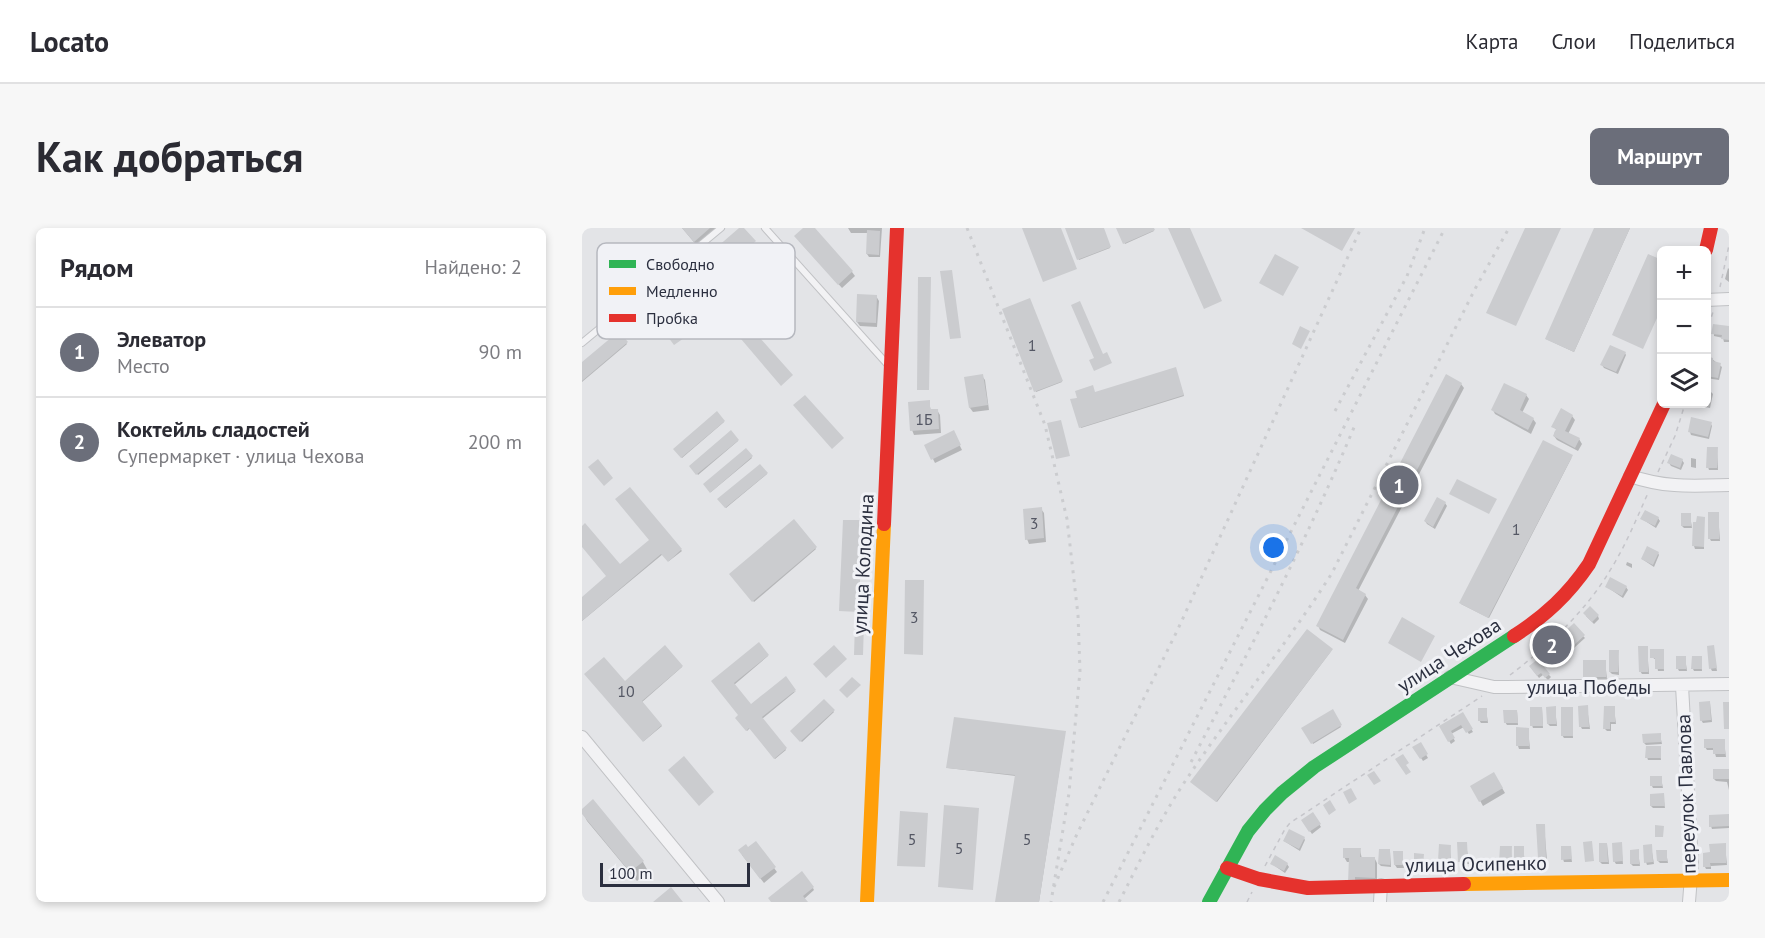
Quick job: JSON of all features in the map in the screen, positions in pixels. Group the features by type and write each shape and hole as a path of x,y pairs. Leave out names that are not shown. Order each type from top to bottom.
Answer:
{"street":[{"name":"улица Колодина","path":"867,902 897,228"},
{"path":"1707,246 1711,228"},
{"path":"1711,300 1729,299"},
{"name":"улица Чехова","path":"1209,902 1251,829 1265,810 1289,787 1314,767 1540,619 1574,588 1589,564 1662,408"},
{"path":"1630,476 1677,487 1729,485"},
{"name":"улица Победы","path":"1450,677 1501,687 1729,684"},
{"name":"переулок Павлова","path":"1682,686 1692,864 1689,902"},
{"path":"582,737 715,901"},
{"name":"улица Осипенко","path":"1227,868 1259,879 1325,889 1381,885 1729,880"},
{"path":"1380,902 1381,885"}],"lane":[{"path":"703,243 721,228"},
{"path":"765,228 778,243"},
{"path":"795,261 891,368"},
{"path":"582,343 597,331"}],"building":[{"path":"682,228 710,228 694,242"},
{"path":"739,228 744,228 756,241 754,243 722,243"},
{"path":"803,228 815,228 853,271 838,285 794,236"},
{"path":"1022,228 1061,228 1077,269 1043,282"},
{"path":"1065,228 1104,228 1111,247 1077,260"},
{"path":"1116,228 1154,228 1155,230 1123,244"},
{"path":"1168,228 1190,228 1222,301 1204,309"},
{"path":"1301,228 1355,228 1342,251"},
{"path":"1525,228 1561,228 1516,326 1486,313"},
{"path":"1594,228 1630,228 1574,352 1545,339"},
{"path":"867,230 880,231 879,255 866,254"},
{"path":"1275,254 1299,267 1283,296 1259,283"},
{"path":"1648,254 1657,258 1657,318 1643,349 1612,335"},
{"path":"952,270 961,338 950,339 940,271"},
{"path":"918,277 931,277 929,390 917,390"},
{"path":"857,294 877,295 876,323 856,322"},
{"path":"1030,298 1063,381 1034,392 1002,309"},
{"path":"1080,301 1103,354 1107,352 1112,363 1094,371 1089,360 1094,358 1071,305"},
{"path":"1713,324 1729,326 1729,340 1721,339 1722,335 1711,334"},
{"path":"1300,326 1310,331 1301,349 1292,344"},
{"path":"609,339 626,339 628,342 582,381 582,362"},
{"path":"670,339 683,339 674,345"},
{"path":"741,339 761,339 793,375 781,386"},
{"path":"1610,345 1626,352 1616,372 1600,365"},
{"path":"1711,357 1713,361 1721,363 1718,378 1711,377"},
{"path":"1176,367 1184,395 1079,428 1070,399 1077,398 1075,391 1093,385 1095,392"},
{"path":"983,374 988,405 969,408 964,377"},
{"path":"1446,374 1462,383 1356,588 1366,594 1343,640 1316,626"},
{"path":"1504,383 1527,394 1520,410 1534,418 1528,430 1491,410"},
{"path":"805,395 844,438 832,449 793,405"},
{"path":"930,400 930,409 938,409 939,429 910,431 908,402"},
{"path":"1561,408 1573,415 1565,431 1580,438 1575,448 1553,436 1556,429 1551,427"},
{"path":"717,411 725,421 681,458 673,449"},
{"path":"1691,417 1712,422 1708,437 1688,432"},
{"path":"1061,420 1070,456 1056,459 1047,423"},
{"path":"731,430 739,440 696,475 689,466"},
{"path":"954,430 961,445 931,460 924,445"},
{"path":"1543,440 1573,455 1488,618 1459,603"},
{"path":"1707,447 1718,447 1717,468 1706,468"},
{"path":"746,448 753,456 710,493 703,484"},
{"path":"1671,454 1683,459 1680,468 1667,463"},
{"path":"598,459 613,478 604,486 588,467"},
{"path":"760,464 768,473 725,508 717,499"},
{"path":"1457,479 1497,499 1489,514 1449,494"},
{"path":"630,487 682,549 668,562 661,554 582,621 582,597 606,576 582,547 582,526 585,523 620,564 649,540 615,499"},
{"path":"1437,497 1446,502 1433,527 1424,521"},
{"path":"1042,507 1044,538 1025,540 1023,509"},
{"path":"1645,510 1659,517 1655,526 1640,519"},
{"path":"1708,512 1719,512 1719,539 1708,539"},
{"path":"1681,513 1691,513 1691,526 1681,526"},
{"path":"1697,516 1705,517 1704,547 1692,546 1693,522 1696,522"},
{"path":"794,519 817,547 752,602 729,574"},
{"path":"843,520 862,520 859,612 839,611"},
{"path":"1647,546 1659,552 1653,565 1641,559"},
{"path":"1610,577 1627,586 1622,596 1605,587"},
{"path":"905,580 924,580 923,655 904,654"},
{"path":"1590,606 1599,615 1592,622 1583,613"},
{"path":"1402,617 1435,636 1421,662 1388,643"},
{"path":"855,622 864,623 863,655 854,655"},
{"path":"1574,623 1585,635 1572,647 1561,635"},
{"path":"1307,629 1333,649 1216,802 1190,782"},
{"path":"1556,639 1561,644 1545,660 1540,655"},
{"path":"759,642 769,655 734,683 751,704 786,676 796,690 762,717 787,748 774,759 749,728 746,731 735,718 738,715 711,681"},
{"path":"665,645 683,666 642,701 662,725 643,742 584,674 604,657 625,681"},
{"path":"834,645 847,659 826,678 813,664"},
{"path":"1714,645 1717,668 1709,669 1707,646"},
{"path":"1638,646 1648,646 1648,672 1639,672"},
{"path":"1650,649 1664,649 1664,669 1655,669 1655,658 1650,658"},
{"path":"1609,650 1619,650 1618,672 1609,672"},
{"path":"1676,656 1686,656 1686,669 1676,669"},
{"path":"1692,656 1702,656 1702,669 1691,669"},
{"path":"1538,659 1550,674 1545,678 1541,673 1537,676 1529,666"},
{"path":"1583,660 1606,660 1606,677 1583,677"},
{"path":"852,677 861,685 847,698 839,690"},
{"path":"824,699 835,710 800,742 790,731"},
{"path":"1710,701 1711,720 1700,721 1699,702"},
{"path":"1723,702 1729,702 1729,729 1724,729"},
{"path":"1588,705 1589,727 1579,727 1578,706"},
{"path":"1556,706 1556,724 1547,724 1546,707"},
{"path":"1604,706 1615,706 1615,722 1610,722 1610,729 1603,729"},
{"path":"1530,707 1542,707 1543,726 1530,726"},
{"path":"1561,707 1573,707 1573,736 1561,736"},
{"path":"1478,708 1487,708 1487,721 1478,721"},
{"path":"1333,709 1342,725 1311,744 1301,728"},
{"path":"1503,710 1517,710 1518,723 1504,723"},
{"path":"1463,712 1473,729 1466,733 1461,725 1451,731 1455,738 1448,742 1439,726"},
{"path":"954,717 1066,731 1039,902 995,902 1015,775 946,768"},
{"path":"1516,727 1529,728 1529,746 1516,746"},
{"path":"1661,733 1661,742 1643,743 1642,734"},
{"path":"1704,739 1725,739 1725,754 1713,754 1713,748 1704,748"},
{"path":"1421,742 1428,754 1420,759 1412,747"},
{"path":"1646,746 1661,746 1661,758 1645,758"},
{"path":"1403,754 1409,763 1406,765 1411,772 1406,775 1395,759"},
{"path":"684,756 714,792 699,806 668,770"},
{"path":"1713,769 1729,769 1729,779 1713,779"},
{"path":"1374,771 1381,781 1374,785 1367,775"},
{"path":"1494,772 1503,788 1479,802 1470,786"},
{"path":"1650,776 1662,776 1662,786 1650,786"},
{"path":"1351,788 1357,799 1349,804 1343,792"},
{"path":"1664,793 1665,806 1650,806 1650,794"},
{"path":"593,799 644,861 630,872 582,814 582,809"},
{"path":"1330,800 1336,810 1329,815 1323,805"},
{"path":"944,805 979,808 973,890 938,887"},
{"path":"900,811 928,813 925,867 897,866"},
{"path":"1313,812 1321,824 1309,832 1301,820"},
{"path":"1729,814 1729,826 1709,827 1709,815"},
{"path":"1536,824 1545,824 1546,858 1538,858"},
{"path":"1655,825 1664,826 1663,837 1655,837"},
{"path":"1289,829 1305,837 1299,849 1283,841"},
{"path":"756,841 776,867 760,879 738,850"},
{"path":"1592,841 1594,861 1585,862 1583,842"},
{"path":"1457,842 1467,842 1468,862 1458,862"},
{"path":"1622,842 1623,861 1613,862 1612,843"},
{"path":"1599,843 1607,843 1608,862 1599,862"},
{"path":"1726,843 1726,863 1710,863 1711,867 1703,867 1703,853 1710,852 1709,844"},
{"path":"1439,844 1451,845 1450,861 1438,861"},
{"path":"1652,844 1653,862 1644,863 1643,845"},
{"path":"1500,846 1512,846 1511,863 1499,863"},
{"path":"1514,846 1524,846 1524,861 1514,861"},
{"path":"1561,846 1571,846 1572,859 1561,860"},
{"path":"1343,848 1361,848 1360,857 1375,857 1375,878 1355,877 1355,882 1348,882 1349,858 1343,858"},
{"path":"1379,849 1390,849 1390,865 1378,864"},
{"path":"1639,849 1639,864 1630,864 1630,850"},
{"path":"1656,850 1667,850 1667,861 1657,861"},
{"path":"1393,851 1403,851 1403,865 1394,865"},
{"path":"1414,853 1424,854 1423,865 1414,864"},
{"path":"1275,855 1288,863 1284,871 1270,864"},
{"path":"802,871 814,887 803,896 808,902 771,902 768,898"},
{"path":"671,887 683,902 653,902"}],"railway":[{"path":"967,228 1045,425 1067,519 1078,615 1080,671 1069,793 1051,902"},
{"path":"1054,887 1077,834 1178,629 1361,228"},
{"path":"1335,411 1407,276 1425,228"},
{"path":"1103,902 1445,228"},
{"path":"1119,902 1182,786 1332,573 1475,289 1509,228"},
{"path":"1191,762 1297,553 1355,425"}],"traffic: fast":[{"path":"1209,902 1248,831 1282,793 1314,767 1514,636"}],"traffic: slow":[{"path":"867,902 884,524"},
{"path":"1464,884 1729,880"}],"traffic: jam":[{"path":"884,524 897,228"},
{"path":"1707,246 1711,228"},
{"path":"1514,636 1555,604 1573,586 1589,564 1662,408"},
{"path":"1227,868 1259,879 1308,888 1464,884"}],"place":[{"name":"Элеватор","path":"1399,485"},
{"name":"Коктейль сладостей","path":"1552,645"}]}
